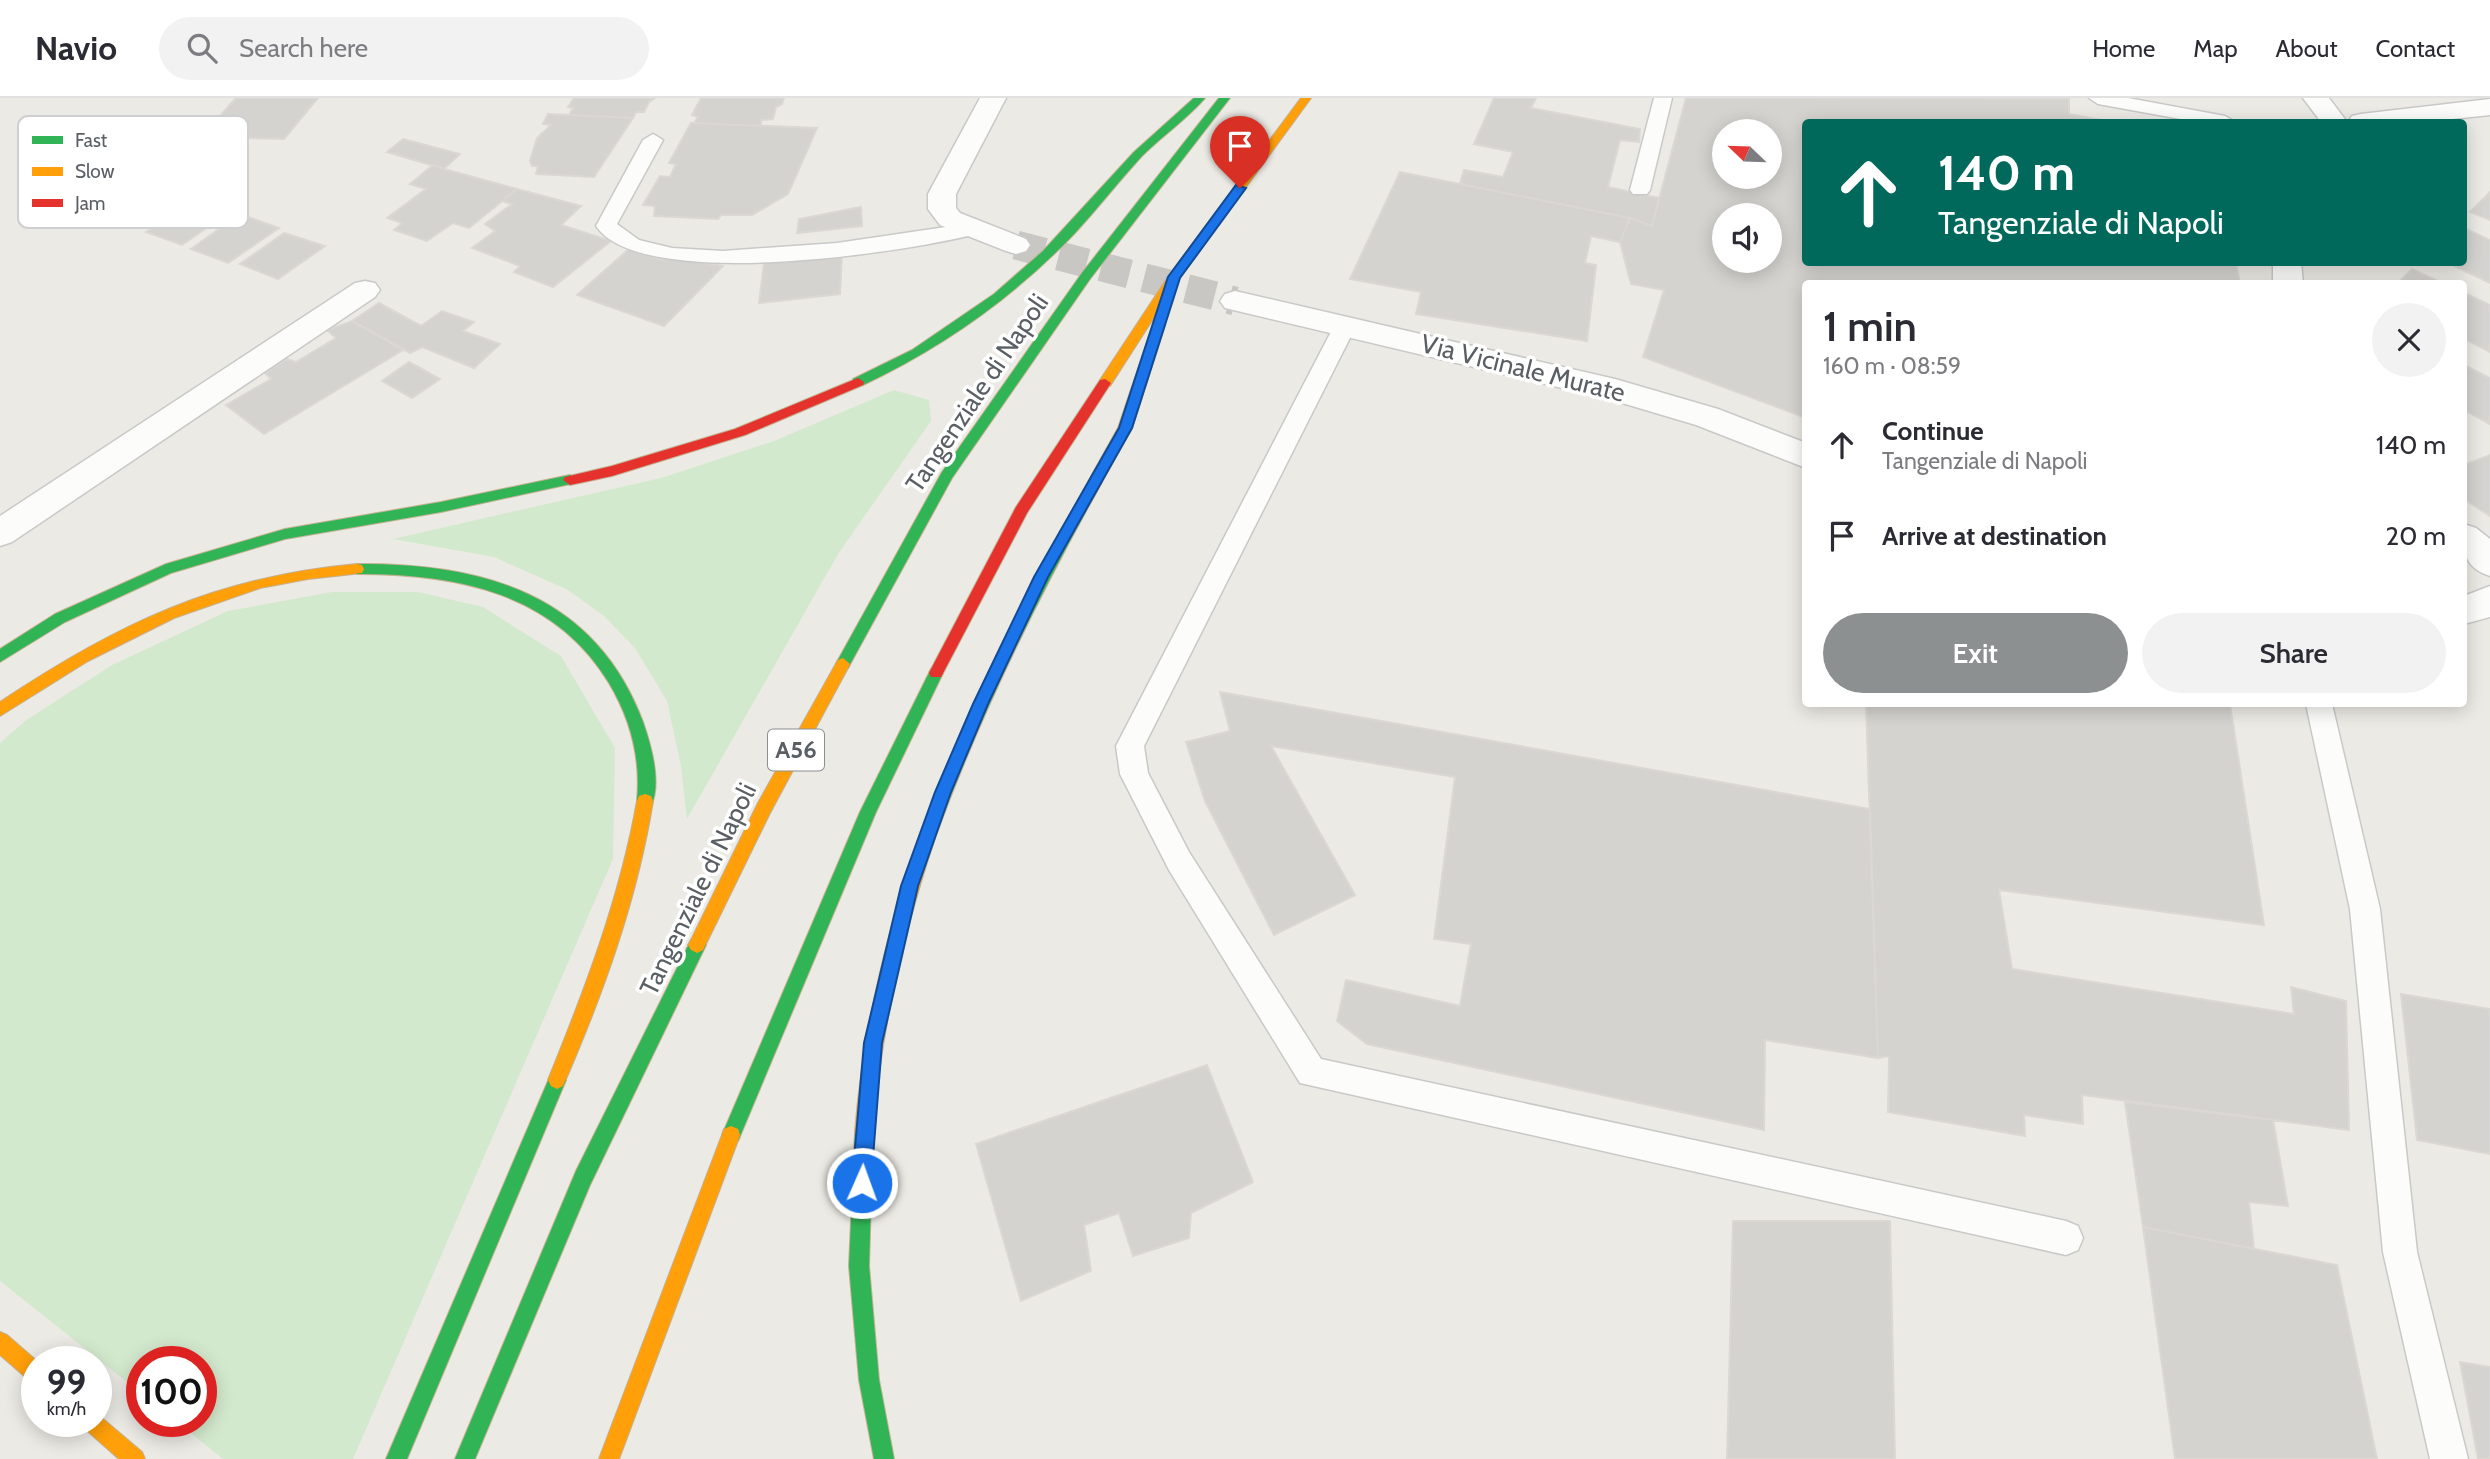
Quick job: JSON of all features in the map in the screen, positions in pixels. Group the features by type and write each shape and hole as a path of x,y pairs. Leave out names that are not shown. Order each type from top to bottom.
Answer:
{"highway":[{"path":"0,656 60,618 166,569 285,534 441,507 612,471 740,432 881,372 943,336 998,296 1068,233 1147,145 1200,98"},
{"name":"Tangenziale di Napoli","path":"465,1459 601,1141 764,808 941,487 1086,276 1225,98"},
{"path":"609,1459 739,1112 868,812 949,647 1021,511 1174,277 1306,98"},
{"path":"884,1459 869,1380 859,1266 864,1128 873,1043 892,956 910,886 943,792 1041,577 1125,428 1174,277"},
{"path":"0,710 50,673 135,627 204,598 274,580 339,569 404,567 471,579 515,596 557,618 584,639 610,672 629,707 645,749 648,799 619,920 575,1036 396,1459"},
{"path":"0,1342 21,1360"},
{"path":"110,1437 135,1459"}],"street":[{"path":"993,98 942,194 942,209 950,219 1016,245"},
{"path":"2316,98 2332,119"},
{"path":"2387,119 2490,107"},
{"path":"0,533 365,290"},
{"name":"Via Vicinale Murate","path":"1235,301 1652,400 1707,417 1802,454"},
{"path":"2467,539 2490,563"}],"lane":[{"path":"1640,190 1663,98"},
{"path":"2098,98 2209,119"},
{"path":"653,140 606,226 614,237 629,245 685,255 728,258 875,244 973,229"},
{"path":"1345,326 1139,723 1130,746 1134,774 1179,861 1311,1072 2066,1238"},
{"path":"2320,707 2365,909 2400,1252 2449,1459"}],"green space":[{"path":"894,390 929,400 931,421 838,554 687,819 681,766 667,701 635,648 604,616 568,590 494,557 393,539 661,478 774,441"},
{"path":"332,592 418,592 483,607 561,656 615,748 613,859 353,1459 223,1459 196,1437 217,1437 217,1346 126,1346 126,1381 112,1370 112,1346 82,1346 0,1281 0,743 25,721 112,665 228,611"}],"building":[{"path":"236,98 318,98 284,139 248,138 248,116 220,116"},
{"path":"574,98 655,98 649,102 644,112 636,112 633,118 569,115 573,108 568,107"},
{"path":"701,98 784,98 782,104 776,107 773,119 761,120 761,126 694,123 698,117 692,115"},
{"path":"1494,98 1536,98 1531,108 1640,129 1639,142 1620,140 1608,187 1659,198 1652,226 1630,218 1460,184 1464,170 1503,177 1513,152 1474,144"},
{"path":"1686,98 2069,99 2069,114 2095,119 1802,119 1802,266 2237,266 2239,280 1802,280 1802,417 1643,357 1664,290 1631,284 1620,242 1630,218 1652,226"},
{"path":"548,114 633,118 594,177 536,174 538,166 532,166 530,161 537,138 551,125 543,124"},
{"path":"691,123 817,128 788,194 752,215 721,215 718,219 654,216 655,206 643,205 660,176 670,177 676,164 669,163"},
{"path":"403,139 460,154 444,169 387,152"},
{"path":"433,165 517,189 469,228 453,223 427,241 394,230 402,223 387,218 426,189 410,184"},
{"path":"1400,172 1630,218 1620,242 1591,236 1585,263 1596,265 1587,341 1416,314 1421,292 1350,279"},
{"path":"517,189 581,206 561,225 611,241 553,287 514,272 520,266 472,248 495,231 485,224 512,204 502,201"},
{"path":"2490,192 2490,220 2470,212"},
{"path":"861,207 862,226 797,233 799,219"},
{"path":"248,217 279,228 228,263 191,249 220,228 248,228"},
{"path":"152,228 206,228 182,245 146,232"},
{"path":"2467,229 2490,240 2490,283 2454,266 2467,266"},
{"path":"284,233 325,246 278,279 240,264"},
{"path":"629,249 662,260 674,257 723,266 664,326 577,295"},
{"path":"842,254 840,294 759,303 764,263"},
{"path":"2412,269 2435,280 2401,280"},
{"path":"2467,294 2490,305 2490,352 2467,340"},
{"path":"379,303 421,326 442,311 474,322 463,331 500,344 474,368 422,347 410,353 352,321"},
{"path":"352,321 403,350 264,434 226,405 271,379 265,373 287,359 296,362 336,338 327,330"},
{"path":"409,362 440,379 412,398 382,381"},
{"path":"2467,366 2490,378 2490,424 2467,412"},
{"path":"2490,455 2490,516 2467,501 2467,464"},
{"path":"1220,692 1870,809 1878,1058 1765,1040 1764,1130 1367,1044 1337,1021 1346,980 1460,1006 1471,944 1434,939 1455,777 1271,746 1355,895 1274,935 1205,801 1186,742 1230,731"},
{"path":"1866,707 2230,707 2264,925 1999,890 2012,969 2294,1014 2291,987 2346,1001 2349,1130 2082,1095 2083,1124 2024,1115 2025,1136 1888,1112 1889,1056 1878,1058"},
{"path":"2401,994 2490,1009 2490,1154 2417,1140"},
{"path":"1207,1065 1253,1182 1191,1213 1189,1238 1133,1256 1119,1213 1084,1225 1091,1271 1021,1301 976,1144"},
{"path":"2125,1102 2273,1120 2288,1206 2249,1202 2254,1249 2143,1227"},
{"path":"1733,1221 1890,1221 1895,1459 1727,1459"},
{"path":"2143,1227 2337,1265 2377,1459 2175,1459"},
{"path":"2460,1362 2490,1367 2490,1459 2478,1459"}],"tunnel":[{"path":"1016,245 1235,301"}],"traffic: fast":[{"path":"858,382 916,353 998,297 1047,254 1138,154 1200,98"},
{"path":"843,664 947,475 1086,276 1225,98"},
{"path":"0,656 60,618 166,569 285,534 441,507 570,480"},
{"path":"927,838 962,746 1003,656 1047,568 1095,482"},
{"path":"357,569 417,571 479,582 537,604 563,620 596,652 627,702 645,757 645,801"},
{"path":"731,1135 868,812 936,673"},
{"path":"465,1459 583,1178 697,945"},
{"path":"396,1459 557,1080"},
{"path":"864,1132 859,1266 869,1380 884,1459"}],"traffic: slow":[{"path":"1105,383 1174,277 1306,98"},
{"path":"1095,482 1125,428 1159,325"},
{"path":"0,710 83,657 125,634 214,596 260,583 357,569"},
{"path":"697,945 764,808 843,664"},
{"path":"557,1080 610,943 631,873 645,801"},
{"path":"864,1132 877,1020 894,946 927,838"},
{"path":"609,1459 731,1135"},
{"path":"0,1342 21,1360"},
{"path":"110,1437 135,1459"}],"traffic: jam":[{"path":"570,480 612,471 740,432 858,382"},
{"path":"936,673 1021,511 1105,383"}],"route":[{"path":"862,1183 864,1128 873,1043 910,886 943,792 1041,577 1125,428 1174,277 1240,188"}]}
